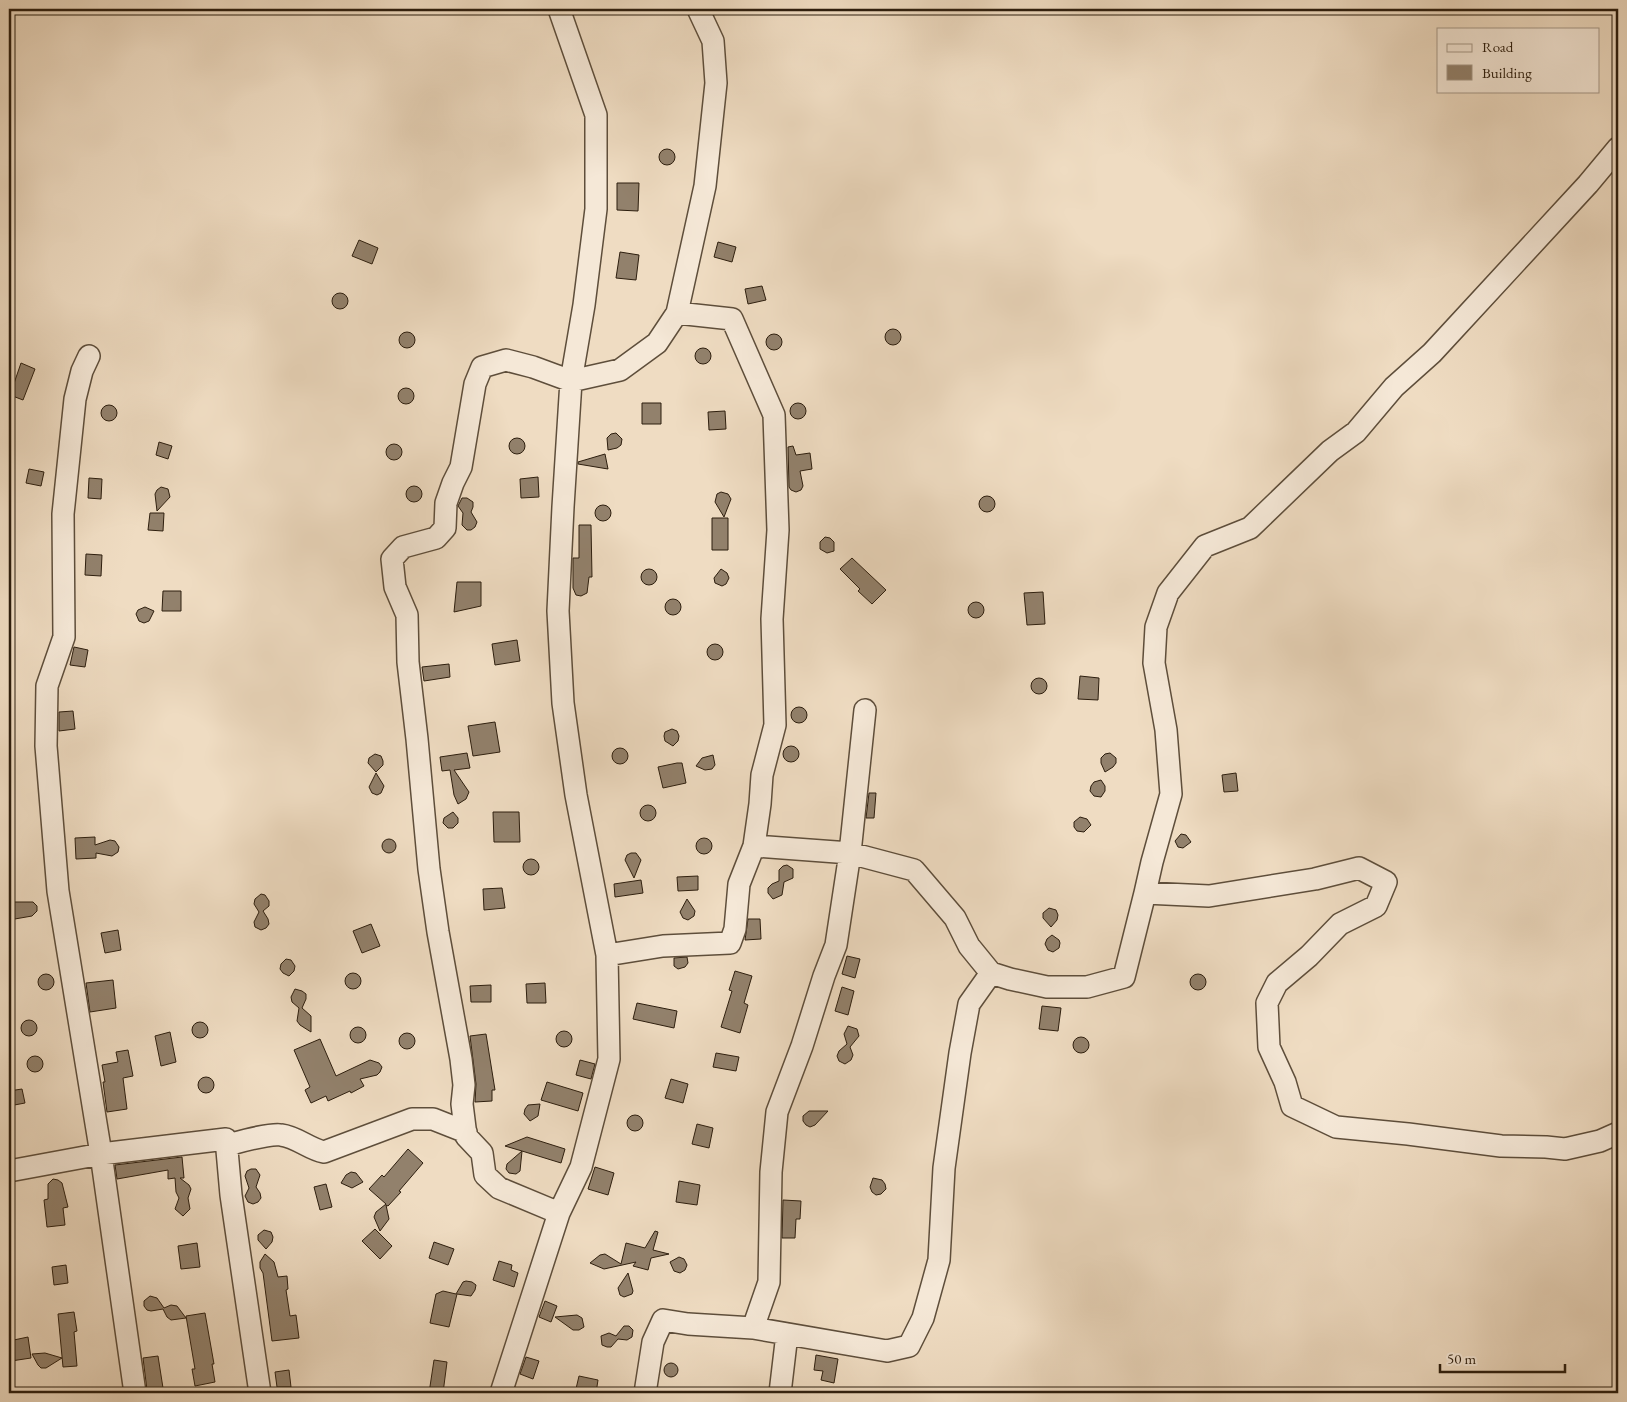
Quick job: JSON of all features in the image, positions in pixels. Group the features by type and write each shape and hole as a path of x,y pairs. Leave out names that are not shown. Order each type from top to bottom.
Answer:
{"street":[{"path":"501,1393 559,1213 581,1167 609,1059 607,956 576,795 563,703 558,611 572,381 596,209 596,115 559,9"},
{"path":"559,1213 499,1188 485,1174 482,1153 466,1136 462,1104 464,1085 461,1059 438,932 429,869 408,662 407,615 395,587 392,559 403,547 436,538 445,528 446,503 461,467 476,384 482,367 506,360 533,367 572,381 620,370 657,343 677,313 705,186 716,83 713,41 698,9"},
{"path":"754,846 850,853 914,870 955,918 969,946 991,973 1010,980 1047,987 1087,987 1124,977 1171,794 1166,730 1154,663 1156,627 1168,593 1205,546 1250,528 1330,451 1356,432 1394,387 1432,353 1588,184 1618,148"},
{"path":"607,956 663,946 730,943 735,929 739,884 754,846 762,775 775,725 772,619 778,530 774,415 732,318 677,313"},
{"path":"89,356 82,371 75,399 63,514 64,637 48,686 46,746 58,891 101,1154 135,1393"},
{"path":"752,1328 769,1282 771,1172 777,1112 802,1046 836,945 850,853 865,710"},
{"path":"1146,893 1209,896 1315,879 1359,868 1386,882 1376,906 1340,924 1309,956 1277,982 1267,1003 1269,1047 1285,1082 1292,1106 1336,1127 1501,1146 1564,1149 1600,1141 1618,1133"},
{"path":"645,1393 653,1342 663,1320 688,1324 752,1328 887,1351 909,1346 923,1318 939,1260 944,1168 960,1053 969,1004 991,973"},
{"path":"227,1145 279,1134 301,1141 313,1150 324,1152 412,1119 433,1119 466,1132"},
{"path":"9,1171 101,1154 226,1139 231,1196 260,1393"},
{"path":"780,1393 787,1334"}],"building":[{"path":"667,149 675,157 667,165 659,157"},
{"path":"617,183 639,183 638,211 617,210"},
{"path":"359,240 378,248 372,264 352,256"},
{"path":"718,242 736,247 732,262 714,257"},
{"path":"620,252 639,255 636,280 616,278"},
{"path":"762,286 766,300 748,304 745,289"},
{"path":"340,293 348,301 340,309 332,301"},
{"path":"893,329 901,337 893,345 885,337"},
{"path":"407,332 415,340 407,348 399,340"},
{"path":"774,334 782,342 774,350 766,342"},
{"path":"703,348 711,356 703,364 695,356"},
{"path":"21,363 35,369 23,400 10,395"},
{"path":"406,388 414,396 406,404 398,396"},
{"path":"642,403 661,403 661,424 642,424"},
{"path":"798,403 806,411 798,419 790,411"},
{"path":"109,405 117,413 109,421 101,413"},
{"path":"725,411 726,429 709,430 708,412"},
{"path":"616,433 622,439 621,445 608,450 607,438 611,434"},
{"path":"517,438 525,446 517,454 509,446"},
{"path":"159,442 172,446 168,459 156,455"},
{"path":"394,444 402,452 394,460 386,452"},
{"path":"793,446 796,455 810,453 812,469 800,471 803,486 801,490 796,492 789,487 788,447"},
{"path":"605,454 608,469 578,464 578,462"},
{"path":"29,469 44,472 41,486 26,483"},
{"path":"538,477 539,497 521,498 520,479"},
{"path":"89,478 102,479 101,499 88,498"},
{"path":"414,486 422,494 414,502 406,494"},
{"path":"161,487 168,489 170,497 157,511 155,494"},
{"path":"721,492 728,494 731,499 724,517 715,502 717,494"},
{"path":"987,496 995,504 987,512 979,504"},
{"path":"462,498 467,498 473,502 471,512 477,522 471,530 467,530 462,525 463,513 458,506"},
{"path":"603,505 611,513 603,521 595,513"},
{"path":"150,513 164,513 163,531 148,530"},
{"path":"712,518 728,518 728,550 712,550"},
{"path":"579,525 591,525 592,577 589,577 587,593 581,596 576,595 573,588 573,558 579,558"},
{"path":"825,537 830,538 834,542 834,551 827,553 820,549 820,542"},
{"path":"86,554 102,555 101,576 85,575"},
{"path":"852,558 886,590 872,604 858,591 860,589 840,569"},
{"path":"649,569 657,577 649,585 641,577"},
{"path":"721,569 727,573 729,578 726,584 722,586 715,583 714,578"},
{"path":"457,582 481,582 481,606 454,612"},
{"path":"163,591 181,591 181,611 162,611"},
{"path":"1043,592 1045,624 1027,625 1024,593"},
{"path":"673,599 681,607 673,615 665,607"},
{"path":"976,602 984,610 976,618 968,610"},
{"path":"145,607 154,611 149,621 144,623 139,621 136,614 138,610"},
{"path":"517,640 520,661 495,665 492,644"},
{"path":"715,644 723,652 715,660 707,652"},
{"path":"74,647 88,650 85,667 70,665"},
{"path":"449,664 450,677 424,681 422,667"},
{"path":"1080,676 1099,678 1098,700 1078,699"},
{"path":"1039,678 1047,686 1039,694 1031,686"},
{"path":"799,707 807,715 799,723 791,715"},
{"path":"73,711 75,729 59,731 59,712"},
{"path":"495,722 500,752 473,756 468,726"},
{"path":"672,729 677,731 679,736 678,741 673,746 665,741 664,736 665,732"},
{"path":"791,746 799,754 791,762 783,754"},
{"path":"620,748 628,756 620,764 612,756"},
{"path":"467,753 470,768 454,770 469,792 466,799 458,804 454,795 450,770 442,771 440,757"},
{"path":"1110,753 1116,758 1116,763 1105,772 1101,758 1105,754"},
{"path":"375,754 381,756 383,761 383,765 376,772 368,763 369,758"},
{"path":"713,755 715,765 712,769 705,770 696,766 702,758"},
{"path":"682,763 686,783 663,788 658,767"},
{"path":"376,773 384,786 381,793 377,795 372,793 369,787"},
{"path":"1236,773 1238,791 1224,792 1222,775"},
{"path":"1101,780 1105,786 1105,791 1101,797 1094,796 1090,791 1091,786 1094,782"},
{"path":"869,793 876,793 874,818 866,818"},
{"path":"648,805 656,813 648,821 640,813"},
{"path":"453,812 458,818 458,823 453,828 448,828 443,823 444,818"},
{"path":"493,812 519,812 520,842 494,842"},
{"path":"1080,817 1087,819 1091,825 1084,832 1077,831 1074,827 1074,822"},
{"path":"1181,834 1186,835 1191,842 1183,848 1178,847 1175,841"},
{"path":"95,837 95,845 110,840 115,841 119,847 118,852 112,856 96,853 96,858 76,859 75,838"},
{"path":"704,838 712,846 704,854 696,846"},
{"path":"389,839 394,841 396,846 394,851 389,853 384,851 382,846 384,841"},
{"path":"636,853 641,860 634,878 625,860 627,855"},
{"path":"531,859 539,867 531,875 523,867"},
{"path":"787,865 793,869 793,878 784,882 782,895 773,899 768,893 768,888 779,881 779,870"},
{"path":"698,876 698,890 678,891 677,877"},
{"path":"641,880 643,893 615,897 614,884"},
{"path":"502,888 505,908 484,910 483,889"},
{"path":"261,894 265,895 269,901 269,906 263,911 269,924 261,930 255,927 254,922 259,912 254,904 255,899"},
{"path":"687,899 695,911 694,916 688,920 683,918 680,912"},
{"path":"9,902 33,902 37,906 37,911 32,916 9,920"},
{"path":"1049,908 1056,910 1058,915 1057,920 1051,927 1043,918 1043,913"},
{"path":"748,919 760,919 761,939 745,940"},
{"path":"371,924 380,946 362,953 353,931"},
{"path":"118,930 121,950 105,953 101,933"},
{"path":"1052,935 1060,943 1059,948 1053,952 1048,950 1045,944"},
{"path":"847,956 860,959 855,978 842,974"},
{"path":"687,957 688,963 685,967 678,969 674,966 674,958"},
{"path":"286,959 291,960 295,966 294,971 289,976 280,969 281,964"},
{"path":"735,971 752,976 744,1003 748,1005 740,1033 721,1027 732,991 729,990"},
{"path":"353,973 361,981 353,989 345,981"},
{"path":"46,974 54,982 46,990 38,982"},
{"path":"1198,974 1206,982 1198,990 1190,982"},
{"path":"113,980 116,1008 90,1012 86,983"},
{"path":"545,983 546,1003 527,1003 526,984"},
{"path":"491,985 491,1002 471,1002 470,986"},
{"path":"842,987 854,991 848,1015 835,1011"},
{"path":"295,989 306,994 302,1008 311,1016 311,1032 297,1021 299,1008 292,1002 291,997"},
{"path":"637,1003 677,1011 674,1028 633,1019"},
{"path":"1042,1006 1061,1008 1058,1031 1039,1029"},
{"path":"29,1020 37,1028 29,1036 21,1028"},
{"path":"200,1022 208,1030 200,1038 192,1030"},
{"path":"848,1026 857,1029 859,1036 850,1047 853,1055 851,1060 845,1064 839,1061 837,1056 839,1051 847,1044 844,1034"},
{"path":"358,1027 366,1035 358,1043 350,1035"},
{"path":"564,1031 572,1039 564,1047 556,1039"},
{"path":"170,1032 176,1062 161,1066 155,1036"},
{"path":"407,1033 415,1041 407,1049 399,1041"},
{"path":"486,1034 495,1090 492,1090 492,1101 475,1102 476,1084 470,1036"},
{"path":"1081,1037 1089,1045 1081,1053 1073,1045"},
{"path":"320,1039 336,1076 370,1060 379,1063 382,1067 380,1072 377,1075 360,1079 364,1086 351,1093 350,1091 328,1101 326,1096 311,1103 305,1090 310,1087 294,1050"},
{"path":"128,1050 133,1076 123,1078 127,1109 107,1112 102,1065 118,1062 116,1052"},
{"path":"716,1053 739,1057 736,1071 713,1067"},
{"path":"35,1056 43,1064 35,1072 27,1064"},
{"path":"580,1060 595,1064 591,1079 576,1075"},
{"path":"206,1077 214,1085 206,1093 198,1085"},
{"path":"671,1079 688,1084 683,1103 665,1098"},
{"path":"547,1082 583,1093 578,1111 541,1100"},
{"path":"22,1089 25,1103 9,1106 9,1091"},
{"path":"540,1104 538,1116 530,1121 524,1114 525,1109 528,1105"},
{"path":"809,1111 828,1111 815,1125 810,1127 803,1121 803,1116"},
{"path":"635,1115 643,1123 635,1131 627,1123"},
{"path":"697,1124 713,1128 709,1148 692,1144"},
{"path":"527,1137 565,1149 561,1163 505,1146"},
{"path":"408,1149 423,1163 399,1191 401,1192 388,1206 386,1205 389,1219 380,1231 374,1217 376,1212 386,1204 369,1189 382,1175 384,1177"},
{"path":"522,1151 520,1171 516,1174 509,1173 506,1169 507,1164"},
{"path":"182,1157 184,1178 180,1178 191,1189 188,1198 190,1209 183,1216 175,1209 179,1198 176,1192 175,1178 168,1179 168,1170 117,1179 115,1165"},
{"path":"595,1167 614,1173 608,1195 588,1189"},
{"path":"256,1169 260,1175 256,1187 261,1198 253,1204 248,1202 245,1196 249,1188 245,1176 247,1171"},
{"path":"351,1172 356,1173 363,1182 352,1188 341,1183 346,1175"},
{"path":"873,1178 882,1180 885,1184 886,1189 881,1194 876,1195 872,1192 870,1187"},
{"path":"53,1179 62,1183 68,1207 63,1208 65,1225 47,1227 44,1200 48,1199 48,1184"},
{"path":"679,1181 700,1185 697,1205 676,1202"},
{"path":"326,1184 332,1207 320,1210 314,1187"},
{"path":"783,1200 801,1201 800,1219 796,1219 795,1238 782,1238"},
{"path":"375,1229 392,1246 380,1259 362,1241"},
{"path":"264,1230 271,1232 273,1237 272,1242 266,1249 258,1240 258,1235"},
{"path":"655,1231 658,1232 653,1250 669,1254 651,1258 648,1270 633,1266 636,1262 604,1269 590,1263 600,1255 605,1254 621,1264 626,1243 645,1248"},
{"path":"434,1242 454,1249 448,1265 429,1258"},
{"path":"197,1243 200,1267 181,1269 178,1246"},
{"path":"265,1254 274,1262 278,1277 287,1276 288,1289 286,1290 290,1316 296,1315 299,1338 272,1341 263,1273 260,1268 260,1262"},
{"path":"679,1257 684,1259 687,1265 685,1270 680,1273 674,1271 670,1262"},
{"path":"499,1261 512,1265 511,1270 518,1273 514,1287 493,1280"},
{"path":"66,1265 68,1283 54,1285 52,1267"},
{"path":"628,1273 633,1291 632,1294 624,1297 620,1295 618,1288"},
{"path":"466,1281 476,1285 475,1290 471,1296 457,1294 449,1327 430,1323 436,1294 443,1291 456,1294 463,1282"},
{"path":"150,1296 157,1298 164,1308 171,1305 177,1306 186,1318 171,1320 163,1309 147,1310 144,1306 144,1301"},
{"path":"545,1301 557,1306 551,1322 539,1317"},
{"path":"74,1312 77,1331 74,1332 77,1366 63,1367 58,1314"},
{"path":"205,1313 214,1364 212,1364 215,1382 195,1386 192,1369 195,1369 186,1316"},
{"path":"577,1315 582,1318 584,1327 579,1330 573,1330 555,1317"},
{"path":"624,1326 629,1326 633,1330 632,1337 627,1340 618,1339 611,1347 602,1345 601,1336 609,1333 616,1336"},
{"path":"28,1337 31,1358 11,1361 9,1341"},
{"path":"45,1353 62,1358 46,1368 41,1368 32,1354"},
{"path":"816,1355 838,1359 834,1383 821,1380 823,1371 814,1370"},
{"path":"158,1356 163,1388 147,1390 143,1358"},
{"path":"526,1357 539,1361 533,1379 520,1374"},
{"path":"434,1360 447,1362 443,1393 429,1393"},
{"path":"668,1363 674,1363 678,1370 674,1377 668,1377 664,1373 664,1367"},
{"path":"289,1370 291,1387 277,1387 275,1372"},
{"path":"579,1376 598,1380 596,1393 575,1393"}]}
